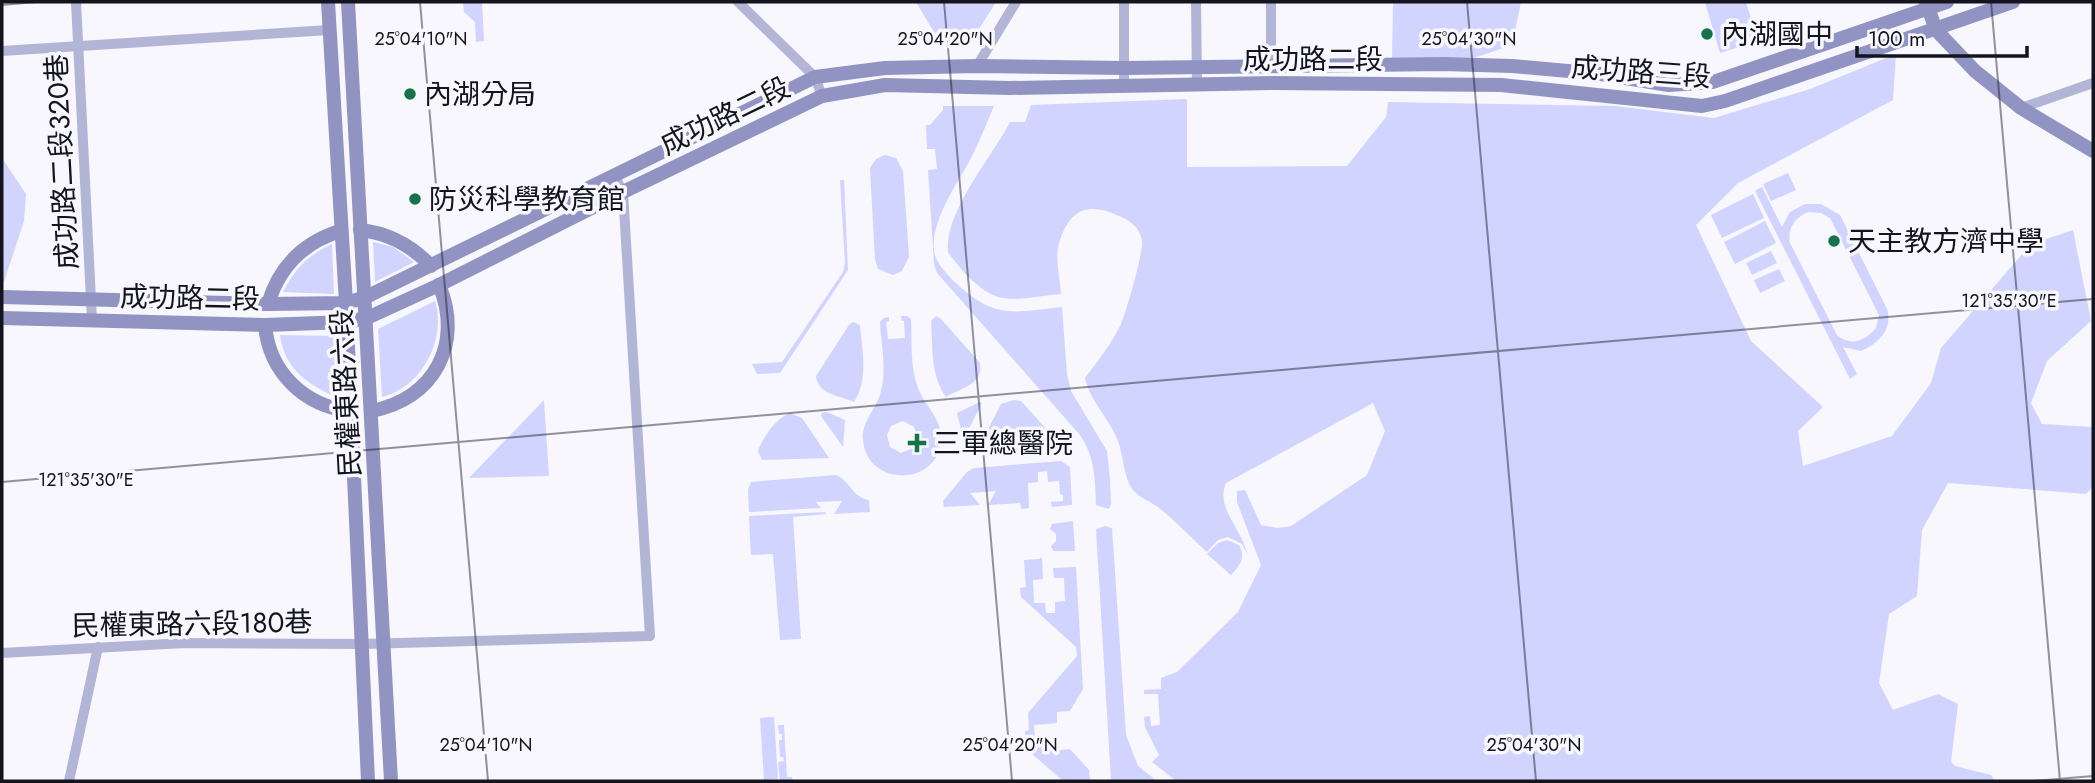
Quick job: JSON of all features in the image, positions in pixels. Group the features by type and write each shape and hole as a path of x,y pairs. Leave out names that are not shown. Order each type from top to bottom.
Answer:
{"main road":[{"name":"民權東路六段","path":"328,2 346,303 368,781"},
{"name":"民權東路六段","path":"348,2 391,781"},
{"name":"成功路三段","path":"1443,64 1512,66 1601,74 1669,85 1713,82 1927,5 1947,2"},
{"name":"成功路三段","path":"1501,85 1702,106 1725,102 2013,2"},
{"path":"1927,5 1936,30 1975,71 2021,108 2093,151"},
{"name":"成功路二段","path":"2,297 92,301 346,303 366,297 431,266 816,77 885,68 977,66 1124,68 1443,64"},
{"name":"成功路二段","path":"2,318 265,325 346,322 367,318 822,96 885,85 1010,88 1197,83 1501,85"},
{"path":"360,229 399,241 431,266"},
{"path":"268,304 272,290 288,263 312,243 340,231"},
{"path":"371,411 384,409 408,398 418,391 435,371 446,348 448,335 448,309 439,285"},
{"path":"265,325 272,355 290,383 317,403 350,411"}],"street":[{"name":"成功路二段320巷","path":"76,2 92,320"},
{"path":"738,2 816,77 822,96"},
{"path":"977,66 1016,2"},
{"path":"1124,2 1124,86"},
{"path":"1196,2 1197,83"},
{"path":"1271,2 1271,66"},
{"path":"2,51 329,30"},
{"path":"2021,108 2093,83"},
{"path":"614,176 622,192"},
{"name":"民權東路六段180巷","path":"2,653 185,643 362,644 650,636 622,192"},
{"path":"69,781 98,647"}],"shaded area":[{"path":"463,2 482,2 484,41 476,42 475,22 464,12"},
{"path":"916,2 996,2 977,32 941,44"},
{"path":"1393,2 1521,2 1512,45 1462,62 1392,58"},
{"path":"1705,2 1746,2 1758,41 1720,53"},
{"path":"1896,54 1893,100 1738,183 1696,225 1751,341 1823,407 1798,431 1803,466 1892,436 1931,383 1941,348 2031,244 2073,230 2091,321 2047,361 2031,403 2042,424 2093,427 2093,487 2086,494 1948,483 1922,530 1917,596 1889,614 1879,683 1893,710 1938,694 1958,704 1951,762 1955,766 1991,775 1995,781 1176,781 1152,762 1159,755 1145,727 1144,717 1150,716 1151,726 1160,725 1158,694 1144,694 1144,690 1161,689 1161,678 1177,672 1238,612 1261,565 1237,502 1237,491 1245,490 1261,525 1278,528 1291,526 1367,475 1385,431 1373,403 1226,483 1224,501 1247,554 1242,544 1228,537 1218,540 1207,552 1165,513 1133,490 1118,441 1090,393 1085,378 1109,345 1123,318 1142,247 1141,236 1136,228 1121,217 1098,209 1082,211 1075,215 1064,229 1058,246 1061,294 1021,299 998,297 977,284 948,252 953,220 961,203 1010,122 1025,122 1031,105 1187,99 1187,167 1347,166 1386,117 1388,102 1615,106 1714,118 1810,89"},
{"path":"943,106 994,106 973,154 939,219 934,244 936,259 944,271 971,296 995,308 1018,311 1062,307 1067,374 1071,391 1107,451 1111,504 1109,509 1096,505 1091,460 1080,435 937,273 934,264 928,170 937,169 935,149 927,149 926,125 930,125 943,110"},
{"path":"885,155 896,158 903,171 909,257 902,271 893,275 878,269 875,259 870,168 876,159"},
{"path":"2,158 26,194 24,221 4,282 2,282"},
{"path":"1788,173 1796,190 1771,201 1763,184"},
{"path":"840,180 844,180 848,270 780,373 757,374 752,364 782,362 843,272 845,263"},
{"path":"1762,187 1782,227 1790,212 1805,204 1821,204 1840,215 1887,309 1888,316 1886,329 1873,344 1861,351 1843,347 1857,374 1850,379 1755,191","holes":["1809,212 1821,213 1830,218 1879,315 1876,328 1858,341 1847,341 1837,335 1790,243 1791,228 1796,220"]},
{"path":"1753,194 1764,218 1722,238 1711,215"},
{"path":"1765,221 1776,243 1735,264 1724,242"},
{"path":"373,242 393,247 414,262 375,282"},
{"path":"332,244 334,294 283,292 303,264"},
{"path":"1771,251 1777,263 1752,275 1746,263"},
{"path":"1779,269 1785,281 1760,293 1754,280"},
{"path":"435,301 437,331 428,360 408,384 382,397 378,329"},
{"path":"901,316 911,319 915,380 939,426 941,441 937,456 928,467 916,473 902,475 888,473 876,466 867,455 863,433 883,383 880,322 889,317 886,322 888,339 905,338","holes":["903,421 914,427 918,439 913,448 901,453 890,447 887,435 891,426"]},
{"path":"936,316 980,363 975,381 946,397 937,379 933,360 931,321"},
{"path":"853,322 860,325 863,365 862,384 854,402 825,391 816,376"},
{"path":"280,335 334,336 337,398 308,381 292,366 282,347"},
{"path":"544,400 549,476 469,478"},
{"path":"1021,401 1049,432 1048,440 1042,443 979,447 1001,404"},
{"path":"982,403 962,442 957,413"},
{"path":"827,412 845,420 843,447 821,416"},
{"path":"790,413 802,418 829,458 762,460 758,451 763,440 775,424"},
{"path":"1061,461 1070,467 1072,505 1052,507 1051,502 1063,501 1063,495 1060,494 1059,481 1048,482 1047,471 1038,472 1038,482 1028,483 1029,508 1021,509 1020,503 988,505 996,491 970,493 980,505 944,507 943,501 967,472 974,468"},
{"path":"836,475 859,496 869,500 870,512 834,514 842,501 816,502 821,508 749,512 748,490 751,482"},
{"path":"826,514 793,517 801,639 780,640 773,554 751,555 749,516"},
{"path":"1073,521 1075,551 1053,551 1051,546 1056,541 1056,534 1050,529 1052,524"},
{"path":"1105,526 1112,528 1126,735 1138,766 1157,781 1111,781 1096,529"},
{"path":"1227,540 1239,545 1242,554 1239,565 1231,575 1207,554 1218,543"},
{"path":"1042,557 1043,579 1033,580 1034,603 1045,603 1046,613 1055,613 1055,602 1065,601 1064,578 1054,578 1053,568 1076,567 1083,689 1070,711 1057,712 1057,723 1034,725 1035,740 1059,738 1060,750 1070,749 1089,770 1090,781 1063,781 1030,752 1030,735 1025,735 1025,731 1029,730 1028,713 1077,656 1076,647 1021,597 1020,588 1026,587 1024,560"},
{"path":"774,717 778,779 764,780 760,718"},
{"path":"778,725 784,725 787,777 792,777 793,781 780,781 778,762 784,761 783,757 780,757 779,740 782,740 782,734 779,734"}],"place":[{"name":"內湖國中","path":"1707,34"},
{"name":"內湖分局","path":"410,94"},
{"name":"防災科學教育館","path":"415,199"},
{"name":"天主教方濟中學","path":"1834,241"},
{"name":"三軍總醫院","path":"917,443"}]}
